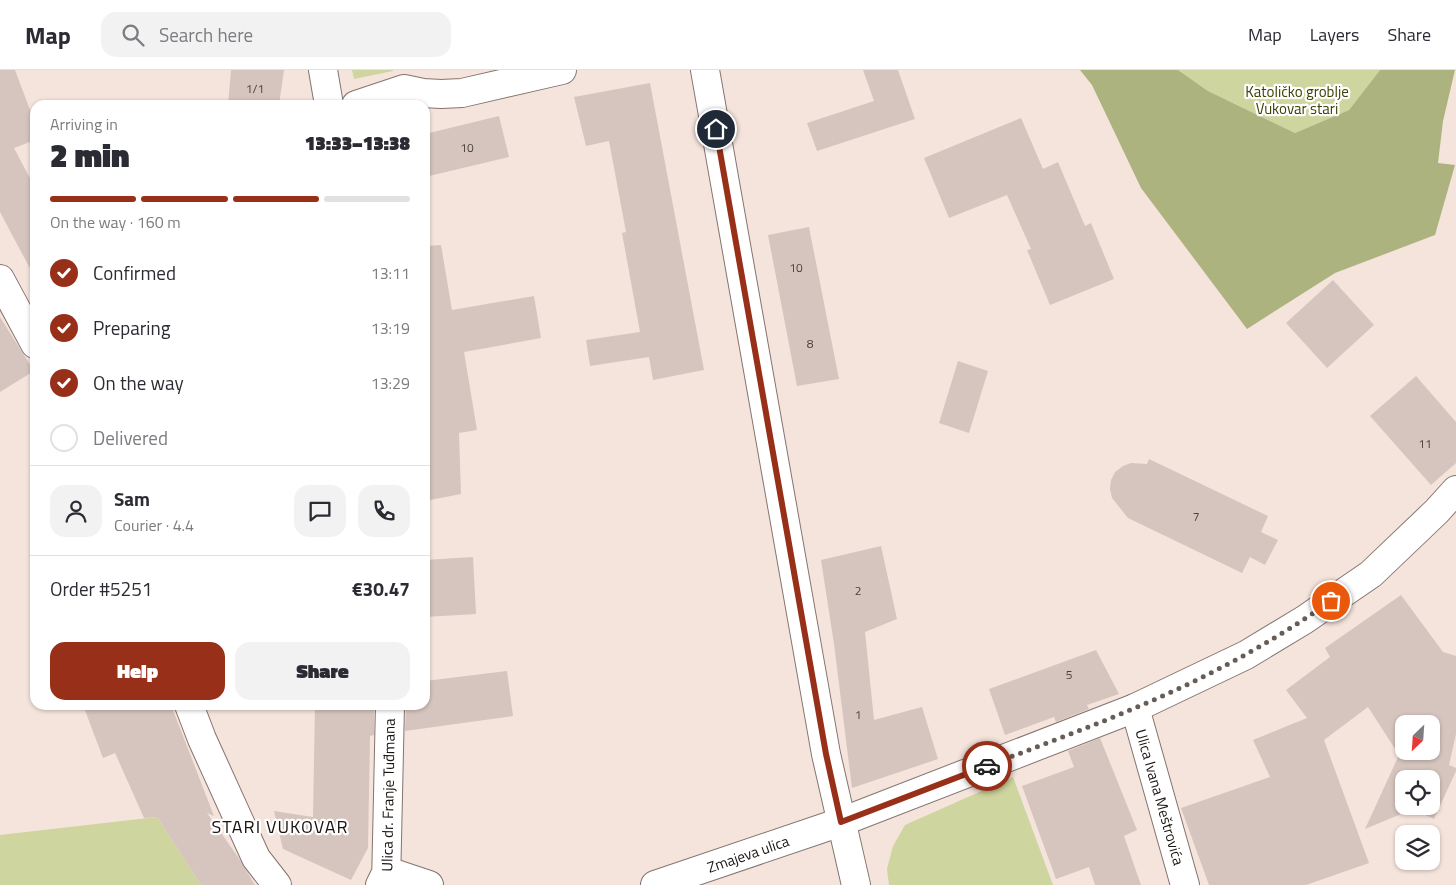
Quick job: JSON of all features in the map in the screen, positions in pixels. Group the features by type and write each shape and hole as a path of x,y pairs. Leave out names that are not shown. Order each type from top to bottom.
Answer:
{"main road":[{"path":"323,70 328,100"},
{"path":"366,100 406,80 423,93 462,93 562,70"},
{"path":"705,70 826,754 856,885"},
{"path":"0,278 30,335"},
{"name":"Zmajeva ulica","path":"655,885 841,822 1135,708 1195,681 1304,620 1371,574 1437,511 1456,490"},
{"name":"Ulica Ivana Meštrovića","path":"1135,708 1185,885"},
{"path":"191,710 202,739 256,858 277,885"},
{"name":"Ulica dr. Franje Tuđmana","path":"384,880 390,710"},
{"path":"384,880 429,885"}],"green space":[{"path":"352,70 393,70 393,71 354,79"},
{"path":"1080,70 1178,70 1208,91 1295,133 1349,110 1380,70 1455,70 1443,121 1438,163 1455,165 1435,235 1335,273 1247,329 1141,188 1092,85"},
{"name":"Katoličko groblje Vukovar stari","path":"1178,70 1380,70 1349,110 1295,133 1208,91"},
{"path":"1013,777 1053,885 889,885 887,869 893,846 905,825"},
{"path":"157,817 201,885 0,885 0,835"}],"building":[{"path":"0,70 15,70 30,110 30,142 14,148 30,178 30,269 0,212"},
{"path":"231,70 284,70 280,100 228,100"},
{"path":"863,70 898,70 915,119 817,151 807,123 874,101"},
{"path":"650,83 704,370 653,380 649,357 590,366 586,340 640,332 622,233 626,232 609,141 586,146 574,97"},
{"path":"499,116 509,157 430,176 430,133"},
{"path":"1021,118 1043,169 1058,162 1085,226 1091,223 1114,279 1050,305 1027,250 1031,249 1007,195 949,218 924,158"},
{"path":"809,227 839,379 797,386 768,235"},
{"path":"441,245 452,310 534,296 541,338 464,352 477,430 459,433 461,494 430,500 430,246"},
{"path":"1333,280 1374,325 1327,368 1286,323"},
{"path":"0,317 30,365 30,373 0,392"},
{"path":"958,361 988,371 969,433 939,423"},
{"path":"1416,376 1456,422 1456,463 1431,485 1370,416"},
{"path":"1149,459 1268,516 1261,532 1278,540 1265,565 1250,557 1242,573 1128,518 1112,498 1111,480 1115,472 1123,466 1131,463 1147,464"},
{"path":"881,546 897,619 865,632 874,720 922,707 938,759 852,788 834,644 821,560"},
{"path":"473,557 476,614 430,617 430,560"},
{"path":"1401,595 1443,652 1456,656 1456,734 1449,765 1456,768 1456,771 1440,806 1440,770 1395,770 1395,815 1399,815 1365,829 1397,760 1440,760 1440,715 1395,715 1395,749 1368,707 1324,740 1369,863 1306,885 1209,885 1181,808 1270,777 1253,740 1307,718 1286,690 1330,657 1325,648"},
{"path":"1096,650 1119,694 1087,705 1089,709 1056,722 1054,717 1005,735 989,689"},
{"path":"507,671 513,716 405,731 406,710 430,710 430,680"},
{"path":"85,710 173,710 214,816 207,813 255,885 201,885 157,817 144,818 115,753 103,758"},
{"path":"315,710 374,710 374,735 370,736 368,848 351,880 283,849 274,811 313,817"},
{"path":"1100,738 1137,830 1124,836 1141,885 1095,885 1089,867 1056,879 1022,786 1074,767 1068,751"},
{"path":"1426,815 1436,815 1434,819"}],"way so far":[{"path":"987,766 1135,708 1195,681 1304,620 1331,601"}],"district":[{"name":"STARI VUKOVAR","path":"280,826"}],"route":[{"path":"716,129 826,754 841,822 987,766"}]}
